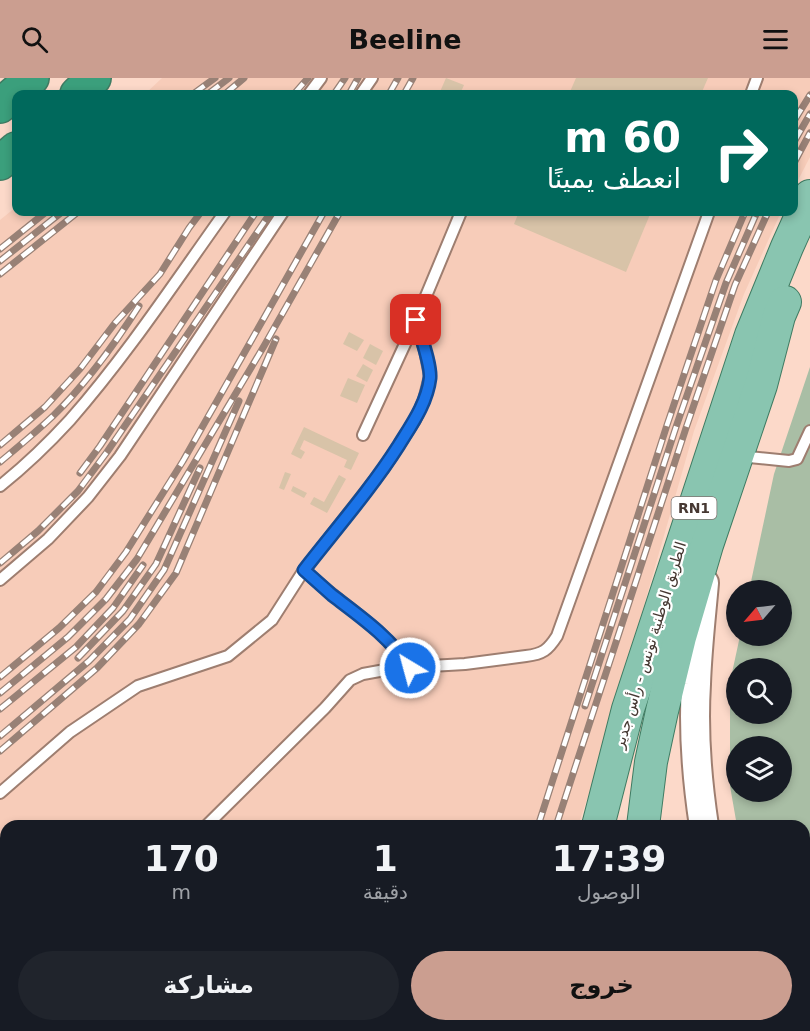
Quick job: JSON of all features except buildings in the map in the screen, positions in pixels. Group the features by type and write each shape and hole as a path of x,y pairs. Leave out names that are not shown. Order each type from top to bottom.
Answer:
{"highway":[{"path":"18,90 32,78"},
{"path":"81,90 94,78"},
{"path":"0,106 12,96"},
{"path":"0,163 12,152"}],"main road":[{"name":"الطريق الوطنية تونس - رأس جدير","path":"600,820 628,709 751,335 810,196"},
{"name":"الطريق الوطنية تونس - رأس جدير","path":"645,820 651,762 680,637 707,545 761,386 779,316 810,245"},
{"path":"703,820 696,748 695,706 707,545"}],"lane":[{"path":"0,486 69,421 101,383 222,216"},
{"path":"0,580 48,539 88,497 120,456 280,216"},
{"path":"363,435 416,320 459,216"},
{"path":"212,820 350,680 363,674 396,668 465,664 536,655 549,648 557,636 708,216"},
{"path":"0,793 70,732 138,686 228,656 272,620 304,570 384,468 420,410 430,376 416,320"},
{"path":"738,456 789,461 797,459 810,431"},
{"path":"304,570 382,633 410,668"}],"shaded area":[{"path":"162,78 810,78 810,157 798,180 798,90 149,90"},
{"path":"12,210 12,216 779,216 744,294 694,431 597,769 580,820 0,820 0,220"}],"green space":[{"path":"810,367 810,820 736,820 733,802 792,802 792,736 730,736 730,724 792,724 792,658 735,658 738,646 792,646 792,580 751,580 774,474"}],"railway":[{"path":"198,90 215,78"},
{"path":"213,90 229,78"},
{"path":"230,90 244,78"},
{"path":"298,90 308,78"},
{"path":"337,90 345,78"},
{"path":"351,90 358,78"},
{"path":"391,90 398,78"},
{"path":"406,90 413,78"},
{"path":"798,114 810,95"},
{"path":"798,135 810,114"},
{"path":"798,156 810,133"},
{"path":"0,249 41,216"},
{"path":"0,261 57,216"},
{"path":"0,274 73,216"},
{"path":"0,445 45,407 80,369 115,323 160,274 198,216"},
{"path":"80,473 253,216"},
{"path":"0,563 38,531 78,491 268,216"},
{"path":"0,677 59,628 96,592 126,552 183,461 322,216"},
{"path":"0,693 68,637 106,599 137,559 264,346 338,216"},
{"path":"540,820 667,425 716,280 743,216"},
{"path":"585,706 676,427 726,283 755,216"},
{"path":"558,820 735,285 766,216"},
{"path":"0,462 47,422 77,391 110,350 139,306"},
{"path":"0,751 97,668 139,624 176,573 276,339"},
{"path":"0,736 89,661 130,619 164,570 239,401"},
{"path":"78,658 123,611 156,564 200,468"},
{"path":"0,709 76,647 113,608 143,565"}],"route":[{"path":"410,668 382,633 304,570 384,468 415,420 424,400 430,376 416,320"}]}
